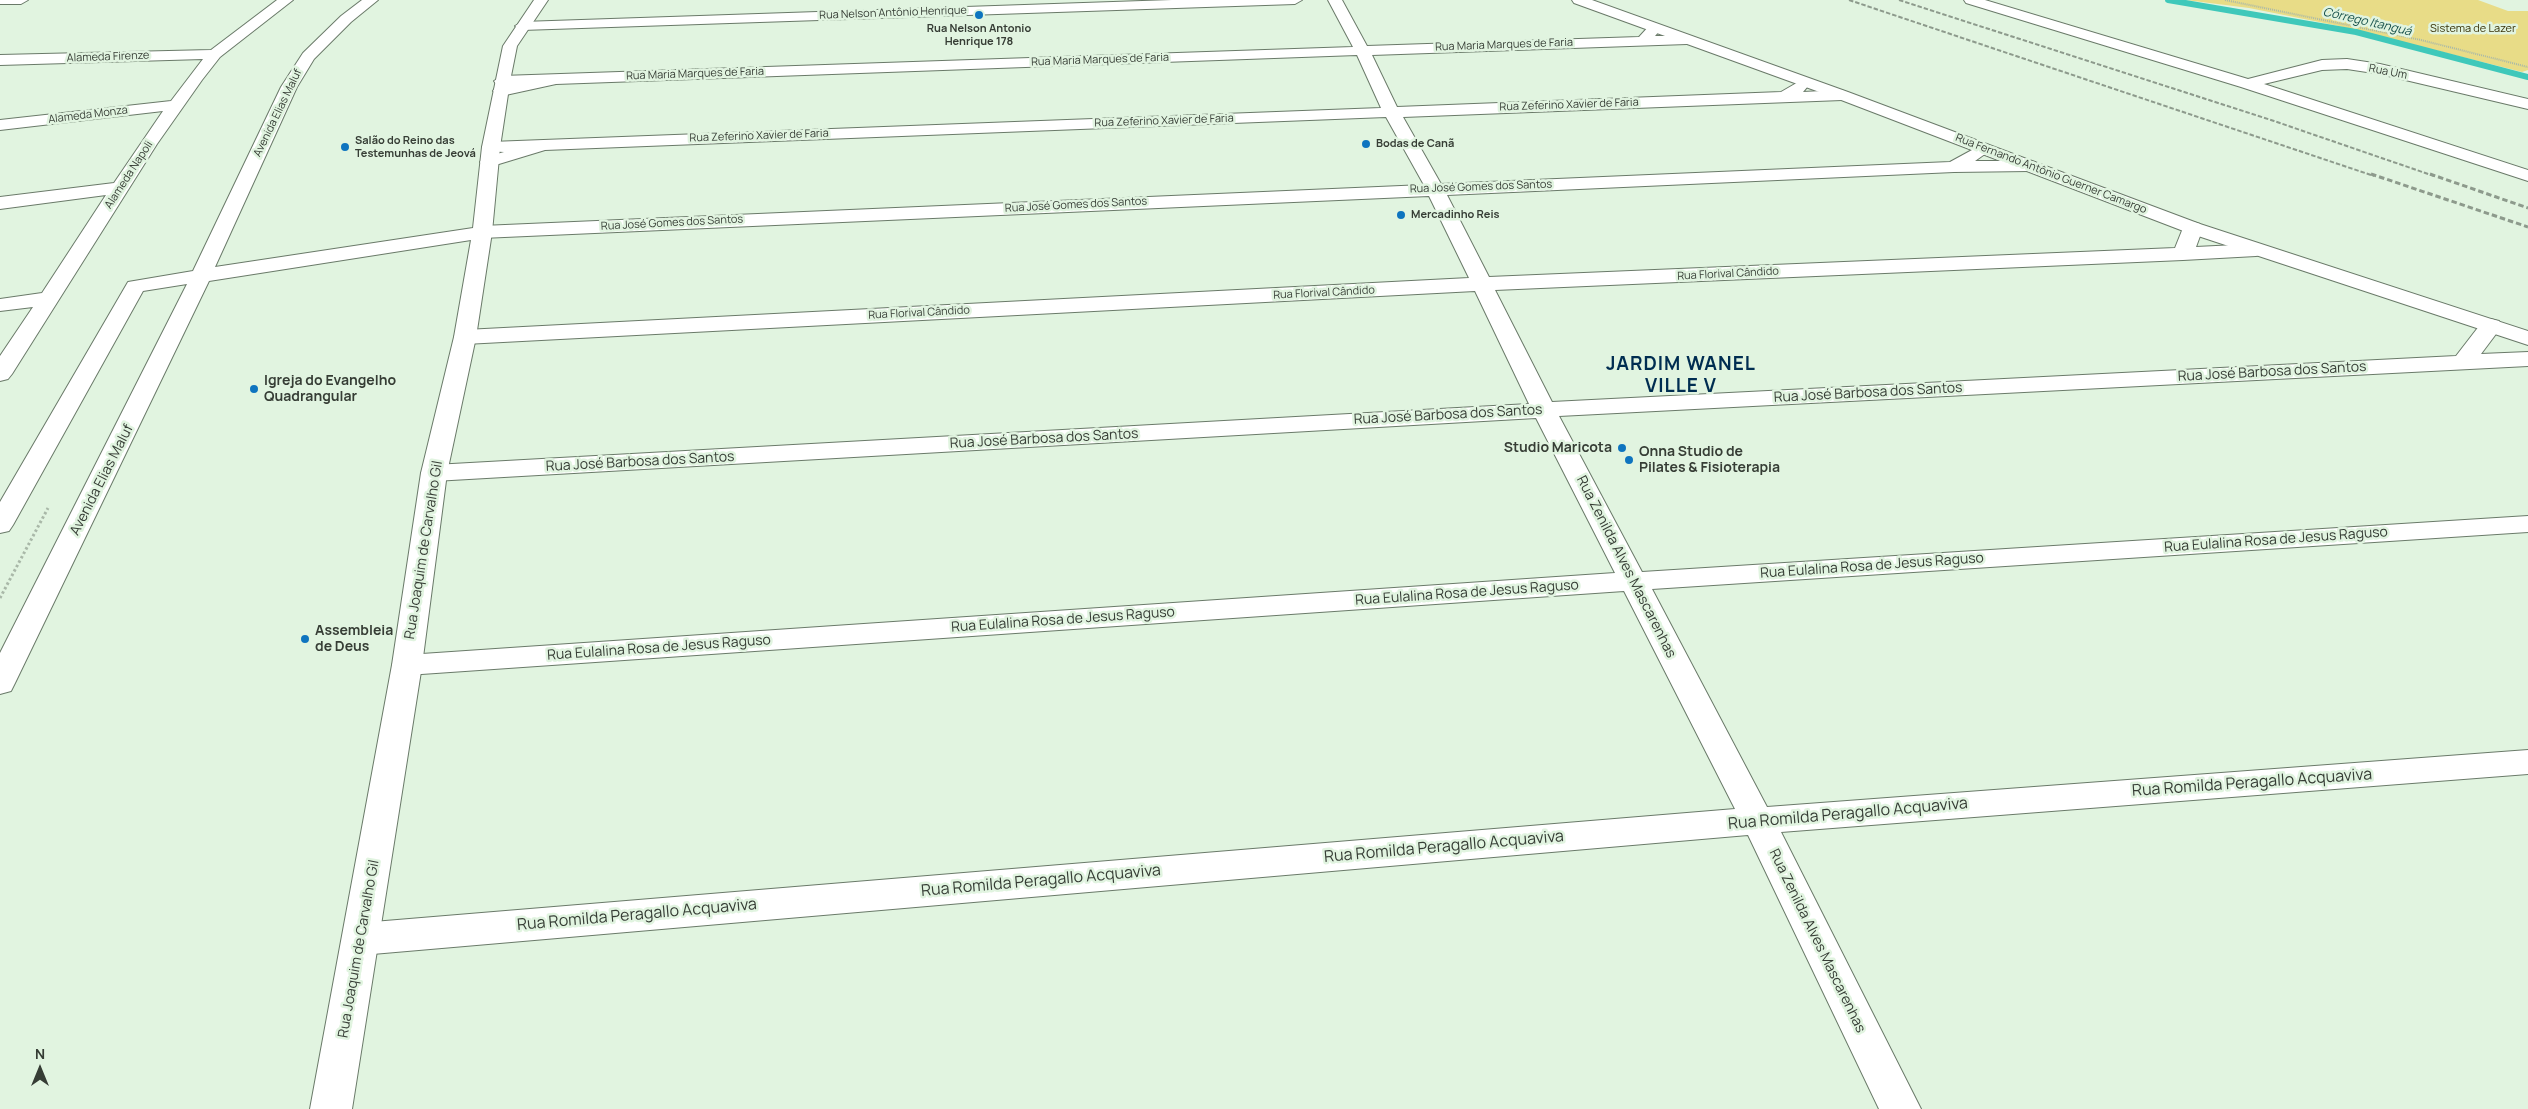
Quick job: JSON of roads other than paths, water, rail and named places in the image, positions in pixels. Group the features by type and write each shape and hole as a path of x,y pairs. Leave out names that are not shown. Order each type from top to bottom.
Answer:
{"street":[{"path":"0,0 21,0"},
{"name":"Alameda Napoli","path":"0,374 176,104 216,54 286,0"},
{"name":"Avenida Elias Maluf","path":"0,683 167,350 290,87 308,56 346,19 371,0"},
{"name":"Rua Joaquim de Carvalho Gil","path":"331,1109 407,665 434,473 465,337 482,232 490,154 502,86 510,46 541,0"},
{"name":"Rua Nelson Antônio Henrique","path":"522,26 1295,0"},
{"name":"Rua Zenilda Alves Mascarenhas","path":"1335,0 1362,50 1391,112 1435,188 1544,410 1758,821 1900,1109"},
{"name":"Rua Fernando Antônio Guerner Camargo","path":"1579,0 1649,34 1687,40 1806,82 2193,228 2528,338"},
{"path":"1971,0 2247,84 2528,176"},
{"name":"Rua Maria Marques de Faria","path":"502,86 556,79 1362,50 1649,34"},
{"name":"Alameda Firenze","path":"0,60 216,54"},
{"name":"Rua Um","path":"2247,84 2322,65 2348,64 2397,73 2528,104"},
{"path":"1785,97 1806,82"},
{"name":"Rua Zeferino Xavier de Faria","path":"490,154 543,145 1842,95"},
{"name":"Alameda Monza","path":"0,125 176,104"},
{"name":"Rua José Gomes dos Santos","path":"1954,167 1983,149"},
{"name":"Rua José Gomes dos Santos","path":"202,275 482,232 1435,188 1954,167 2029,166"},
{"path":"0,204 121,188"},
{"path":"2183,254 2193,228"},
{"name":"Rua Florival Cândido","path":"465,337 1482,284 2256,250"},
{"path":"0,525 135,286 202,275"},
{"path":"0,305 50,298"},
{"path":"2463,362 2491,326"},
{"name":"Rua José Barbosa dos Santos","path":"434,473 1544,410 2528,359"},
{"name":"Rua Eulalina Rosa de Jesus Raguso","path":"407,665 2528,524"},
{"name":"Rua Romilda Peragallo Acquaviva","path":"361,939 1758,821 2528,762"}],"waterway":[{"name":"Córrego Itanguá","path":"2168,0 2356,32 2528,77"}],"railway":[{"path":"1849,0 2374,176"},
{"path":"1899,0 2274,121 2434,176"},
{"path":"2371,174 2528,227"},
{"path":"2430,174 2528,208"}],"place":[{"name":"Rua Nelson Antonio Henrique 178","path":"979,15"},
{"name":"Bodas de Canã","path":"1366,144"},
{"name":"Salão do Reino das Testemunhas de Jeová","path":"345,147"},
{"name":"Mercadinho Reis","path":"1401,215"},
{"name":"Igreja do Evangelho Quadrangular","path":"254,389"},
{"name":"Studio Maricota","path":"1622,448"},
{"name":"Onna Studio de Pilates & Fisioterapia","path":"1629,460"},
{"name":"Assembleia de Deus","path":"305,639"}],"district":[{"name":"JARDIM WANEL VILLE V","path":"1681,376"}],"park label":[{"name":"Sistema de Lazer","path":"2473,29"}]}
